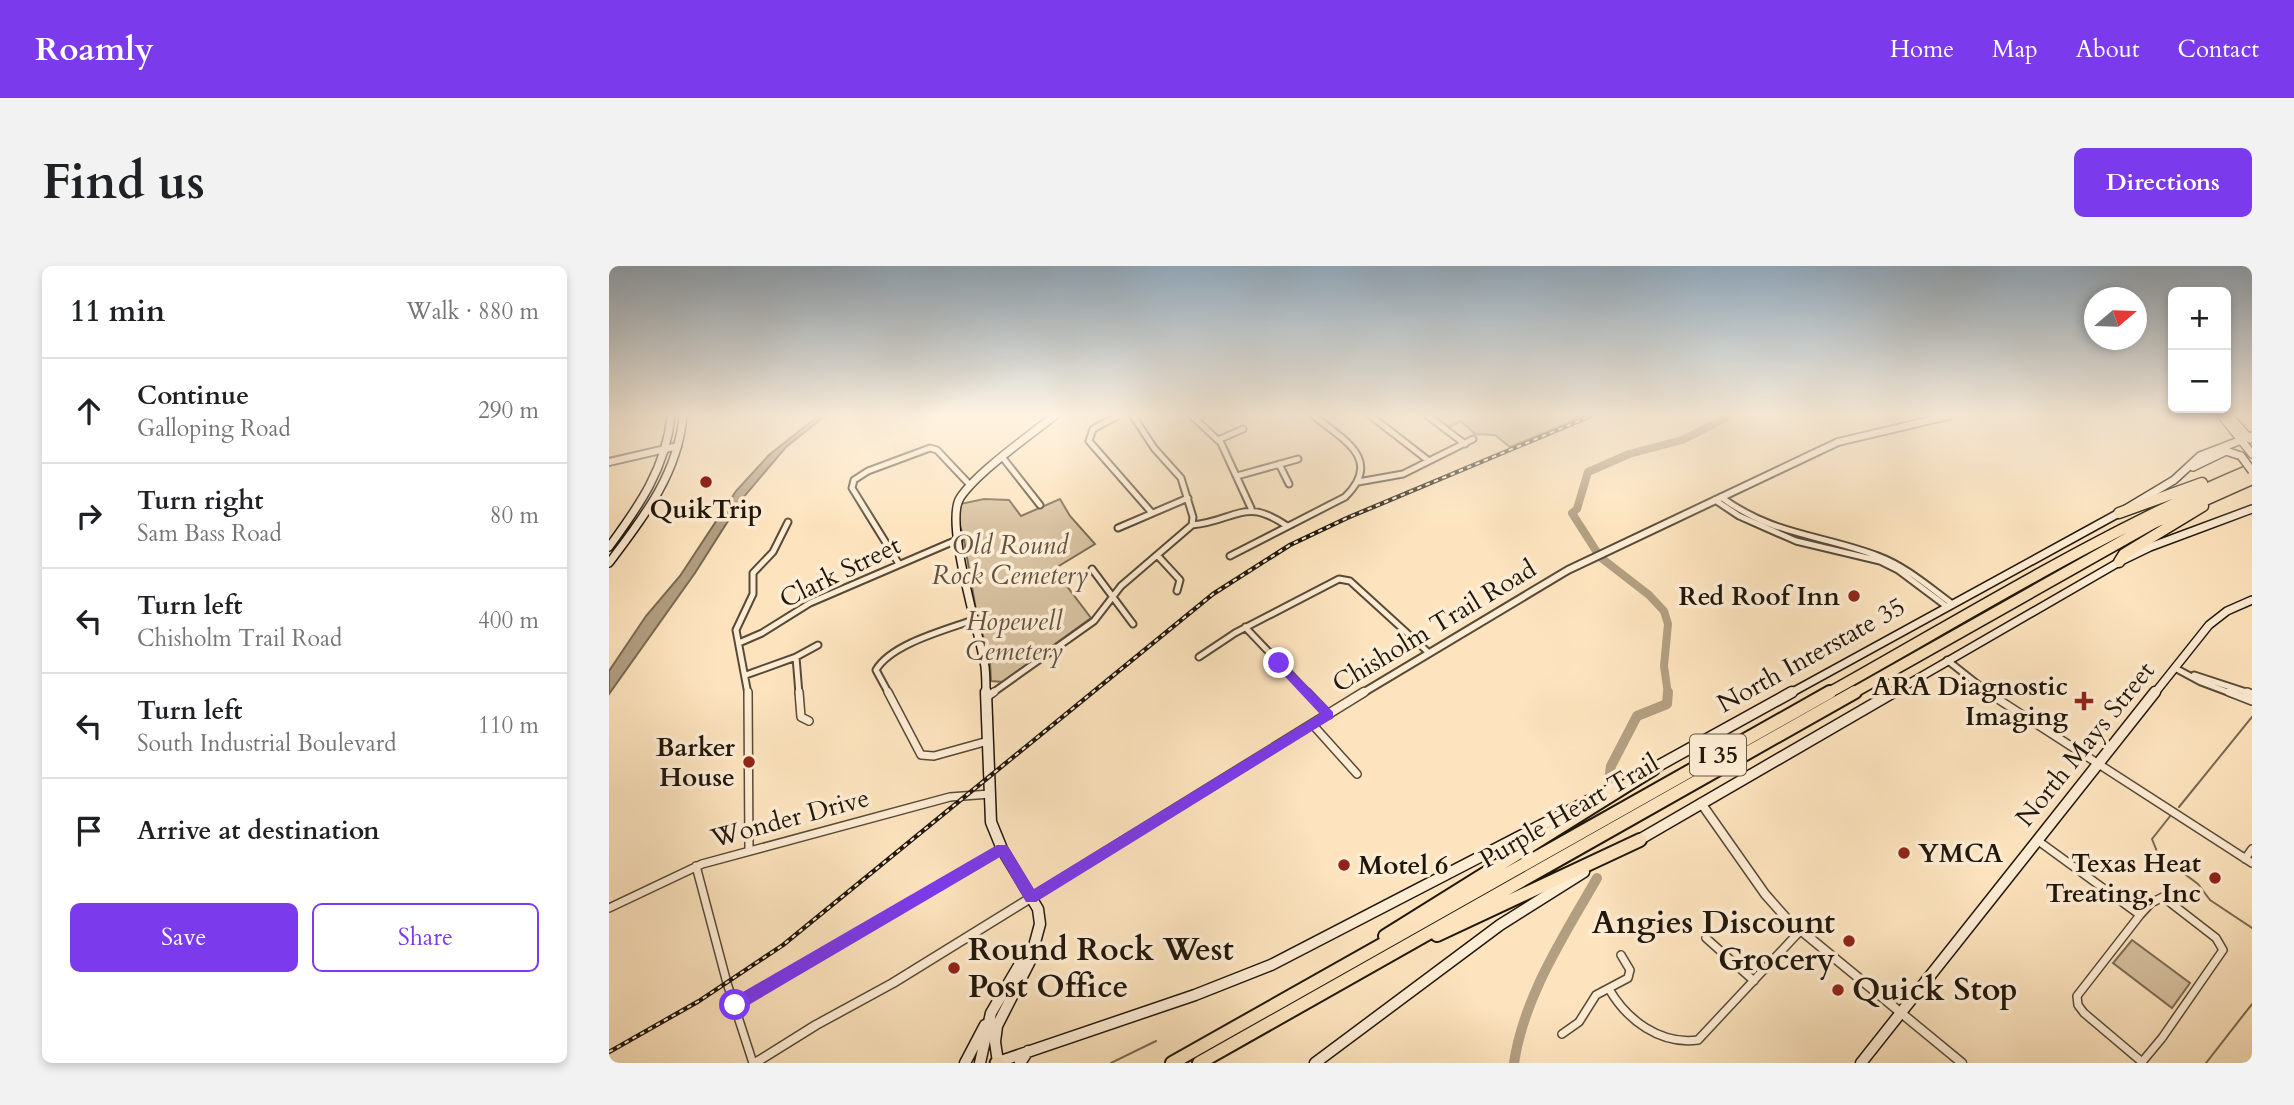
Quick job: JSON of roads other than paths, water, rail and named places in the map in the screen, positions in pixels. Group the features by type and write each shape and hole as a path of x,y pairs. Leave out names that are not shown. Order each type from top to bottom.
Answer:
{"highway":[{"path":"2119,513 2252,468"},
{"name":"Purple Heart Trail","path":"1172,1063 2115,532 2191,494 2252,468"},
{"path":"2119,562 2124,554 2205,504 2252,481"},
{"name":"Purple Heart Trail","path":"1199,1063 2154,523 2252,481"},
{"path":"1204,1045 1301,983 1386,936 1653,769"},
{"path":"1264,1026 1351,984 1478,914 1640,840"}],"main road":[{"path":"609,547 642,501 664,453"},
{"path":"609,563 652,503 676,453"},
{"path":"965,1063 1030,961 1040,924 1038,909 1002,849 991,822 984,661 973,620 955,508 959,497 969,485 1009,453"},
{"name":"North Interstate 35","path":"998,1063 1195,995 1304,950 1544,822 1653,769 2119,513 2183,472 2206,453"},
{"path":"2183,472 2219,453"},
{"path":"2235,453 2252,468"},
{"path":"1315,1063 1500,925 1701,803 2119,562 2150,547 2252,509"},
{"name":"North Mays Street","path":"1861,1063 2214,620 2228,610 2252,600"},
{"path":"995,1016 998,1063"},
{"path":"979,1063 995,1016"},
{"path":"1020,1063 1028,1051"}],"street":[{"path":"609,464 653,453"},
{"path":"899,564 852,488 853,480 868,471 918,453"},
{"path":"940,453 969,485"},
{"path":"1100,453 1152,513"},
{"path":"1159,453 1179,474 1193,517 1192,525"},
{"path":"1225,453 1251,508"},
{"path":"1230,556 1345,497 1357,482 1362,463 1359,453"},
{"path":"1419,453 1429,461"},
{"path":"1357,482 1390,480 1446,453"},
{"name":"Chisholm Trail Road","path":"754,1063 1031,898 1225,776 1568,570 1814,453"},
{"path":"1003,458 1040,505"},
{"path":"1237,476 1298,459"},
{"path":"1279,464 1289,484"},
{"path":"1118,528 1188,498"},
{"path":"1718,499 1739,516 1796,541 1880,561 1949,605"},
{"path":"987,697 1084,629 1099,615 1112,595 1192,525 1211,524 1251,508 1268,512 1287,526"},
{"path":"749,851 751,800 747,675 737,626 753,594 753,573 771,555 788,522"},
{"name":"Clark Street","path":"739,643 762,633 810,603 959,539"},
{"path":"1157,555 1180,580 1177,591"},
{"path":"1092,569 1133,624"},
{"path":"1199,657 1245,627 1332,580 1343,579 1350,581 1429,653"},
{"path":"973,620 941,631 889,655 879,661 876,670 921,755 934,756 988,741"},
{"path":"1245,627 1328,715"},
{"path":"747,675 796,657 818,645"},
{"path":"796,657 800,672 799,710 801,717 809,721"},
{"path":"1947,660 2002,704 2249,861 2252,849"},
{"path":"2175,668 2252,694"},
{"path":"2175,668 2201,682 2252,701"},
{"path":"1313,725 1357,774"},
{"name":"Wonder Drive","path":"609,908 696,866 950,797 990,794"},
{"path":"1701,803 1765,894 1800,932 1962,1063"},
{"path":"2037,840 2140,915"},
{"path":"735,1005 1002,849"},
{"path":"696,866 754,1063"},
{"path":"2163,897 2216,938 2223,950 2162,1038 2141,1062 2084,1013 2076,1000 2078,992 2140,915 2151,903 2163,897"},
{"path":"1609,989 1621,1009 1636,1022 1679,1041 1691,1042 1704,1036 1800,932"},
{"path":"1706,938 1755,981"},
{"path":"1562,1034 1579,1022 1596,995 1626,980 1630,974 1621,955"}],"waterway":[{"path":"1632,453 1588,472 1577,509 1572,513 1600,557 1649,595 1664,611 1668,624 1664,666 1668,693"},
{"path":"1609,781 1611,766 1637,716 1667,704 1668,693"},
{"path":"2179,807 2252,717"},
{"path":"2171,815 2152,839 2158,854 2198,884 2210,900 2252,928"},
{"path":"1514,1063 1519,1038 1536,990 1597,878"},
{"path":"2206,1063 2252,1004"},
{"path":"1111,1063 1156,1041"}],"railway":[{"path":"609,1052 699,1001 783,945 1213,594 1290,545 1347,518 1502,453"}],"place":[{"name":"QuikTrip","path":"706,482"},
{"name":"Red Roof Inn","path":"1854,596"},
{"name":"ARA Diagnostic Imaging","path":"2084,701"},
{"name":"Barker House","path":"749,762"},
{"name":"YMCA","path":"1904,853"},
{"name":"Motel 6","path":"1344,865"},
{"name":"Texas Heat Treating, Inc","path":"2215,878"},
{"name":"Angies Discount Grocery","path":"1849,941"},
{"name":"Round Rock West Post Office","path":"954,968"},
{"name":"Quick Stop","path":"1838,990"}],"park label":[{"name":"Old Round Rock Cemetery","path":"1010,560"},
{"name":"Hopewell Cemetery","path":"1014,636"}]}
